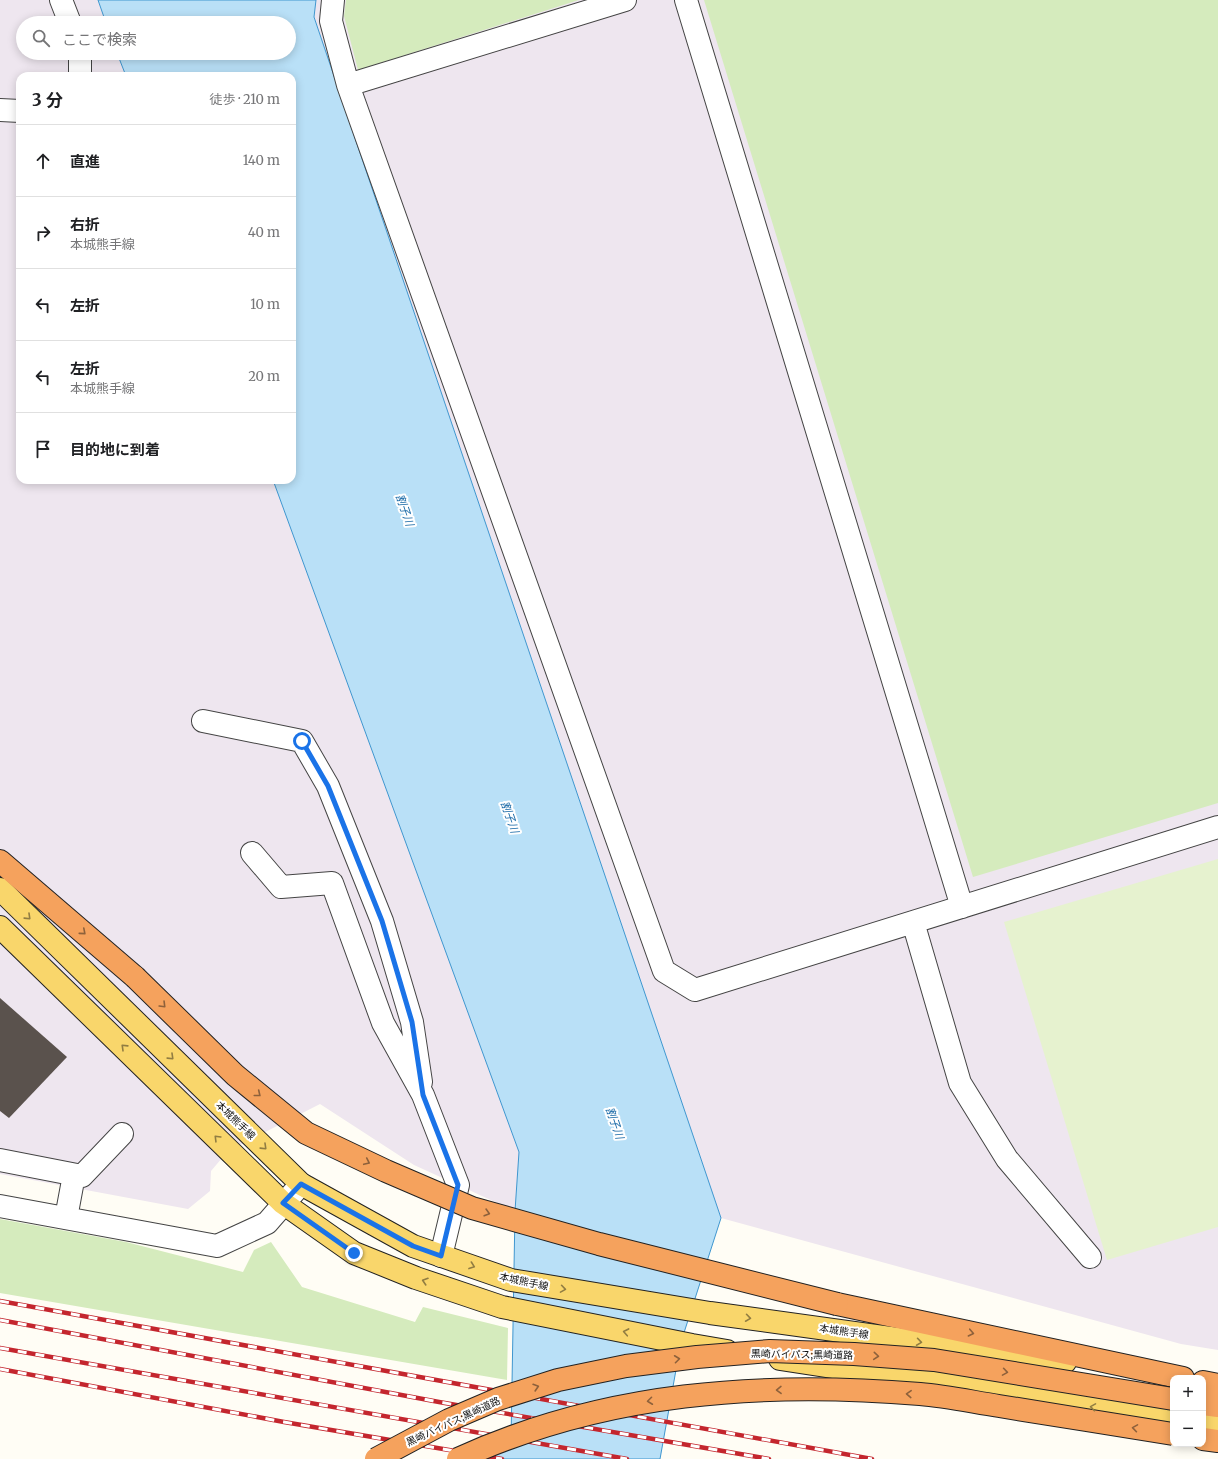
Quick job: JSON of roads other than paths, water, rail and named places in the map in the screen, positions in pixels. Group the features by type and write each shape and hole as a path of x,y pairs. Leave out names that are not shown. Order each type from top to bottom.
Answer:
{"highway":[{"path":"0,861 136,977 234,1075 306,1133 386,1171 472,1208 599,1244 837,1304 1170,1375"},
{"name":"黒崎バイパス;黒崎道路","path":"376,1459 449,1420 498,1399 558,1380 618,1367 704,1356 770,1351 854,1354 934,1360 1170,1399"},
{"path":"1206,1382 1218,1384"},
{"path":"458,1459 492,1443 540,1427 634,1403 720,1392 818,1390 921,1394 1170,1434"},
{"path":"1206,1404 1218,1406"},
{"path":"1206,1439 1218,1441"}],"main road":[{"name":"本城熊手線","path":"0,889 301,1184 413,1246 511,1280 710,1313 1170,1376"},
{"path":"0,927 283,1203 354,1253 416,1278 502,1307 692,1345 1170,1419"},
{"path":"1206,1424 1218,1426"}],"street":[{"path":"61,0 67,16"},
{"path":"333,0 331,21 348,85 664,971 695,990 1218,828"},
{"path":"348,85 625,0"},
{"path":"686,0 962,907"},
{"path":"80,60 80,72"},
{"path":"0,110 16,111"},
{"path":"203,721 302,741 328,786 382,921 412,1022 423,1095"},
{"path":"252,853 281,887 332,883 383,1023 423,1095 458,1185 441,1256"},
{"path":"913,922 960,1083 1006,1159 1090,1257"},
{"path":"0,1160 82,1176 122,1134"},
{"path":"66,1218 74,1175"},
{"path":"0,1206 217,1246 267,1223 301,1184"}],"water":[{"name":"割子川","path":"98,0 316,0 314,17 721,1218 681,1342 660,1459 488,1459 511,1442 515,1211 519,1152 274,484 296,484 296,72 124,72 120,60 296,60 296,16 104,16"}],"railway":[{"path":"0,1301 872,1459"},
{"path":"0,1320 439,1402 769,1459"},
{"path":"0,1348 627,1459"},
{"path":"0,1369 284,1422 502,1459"}]}
